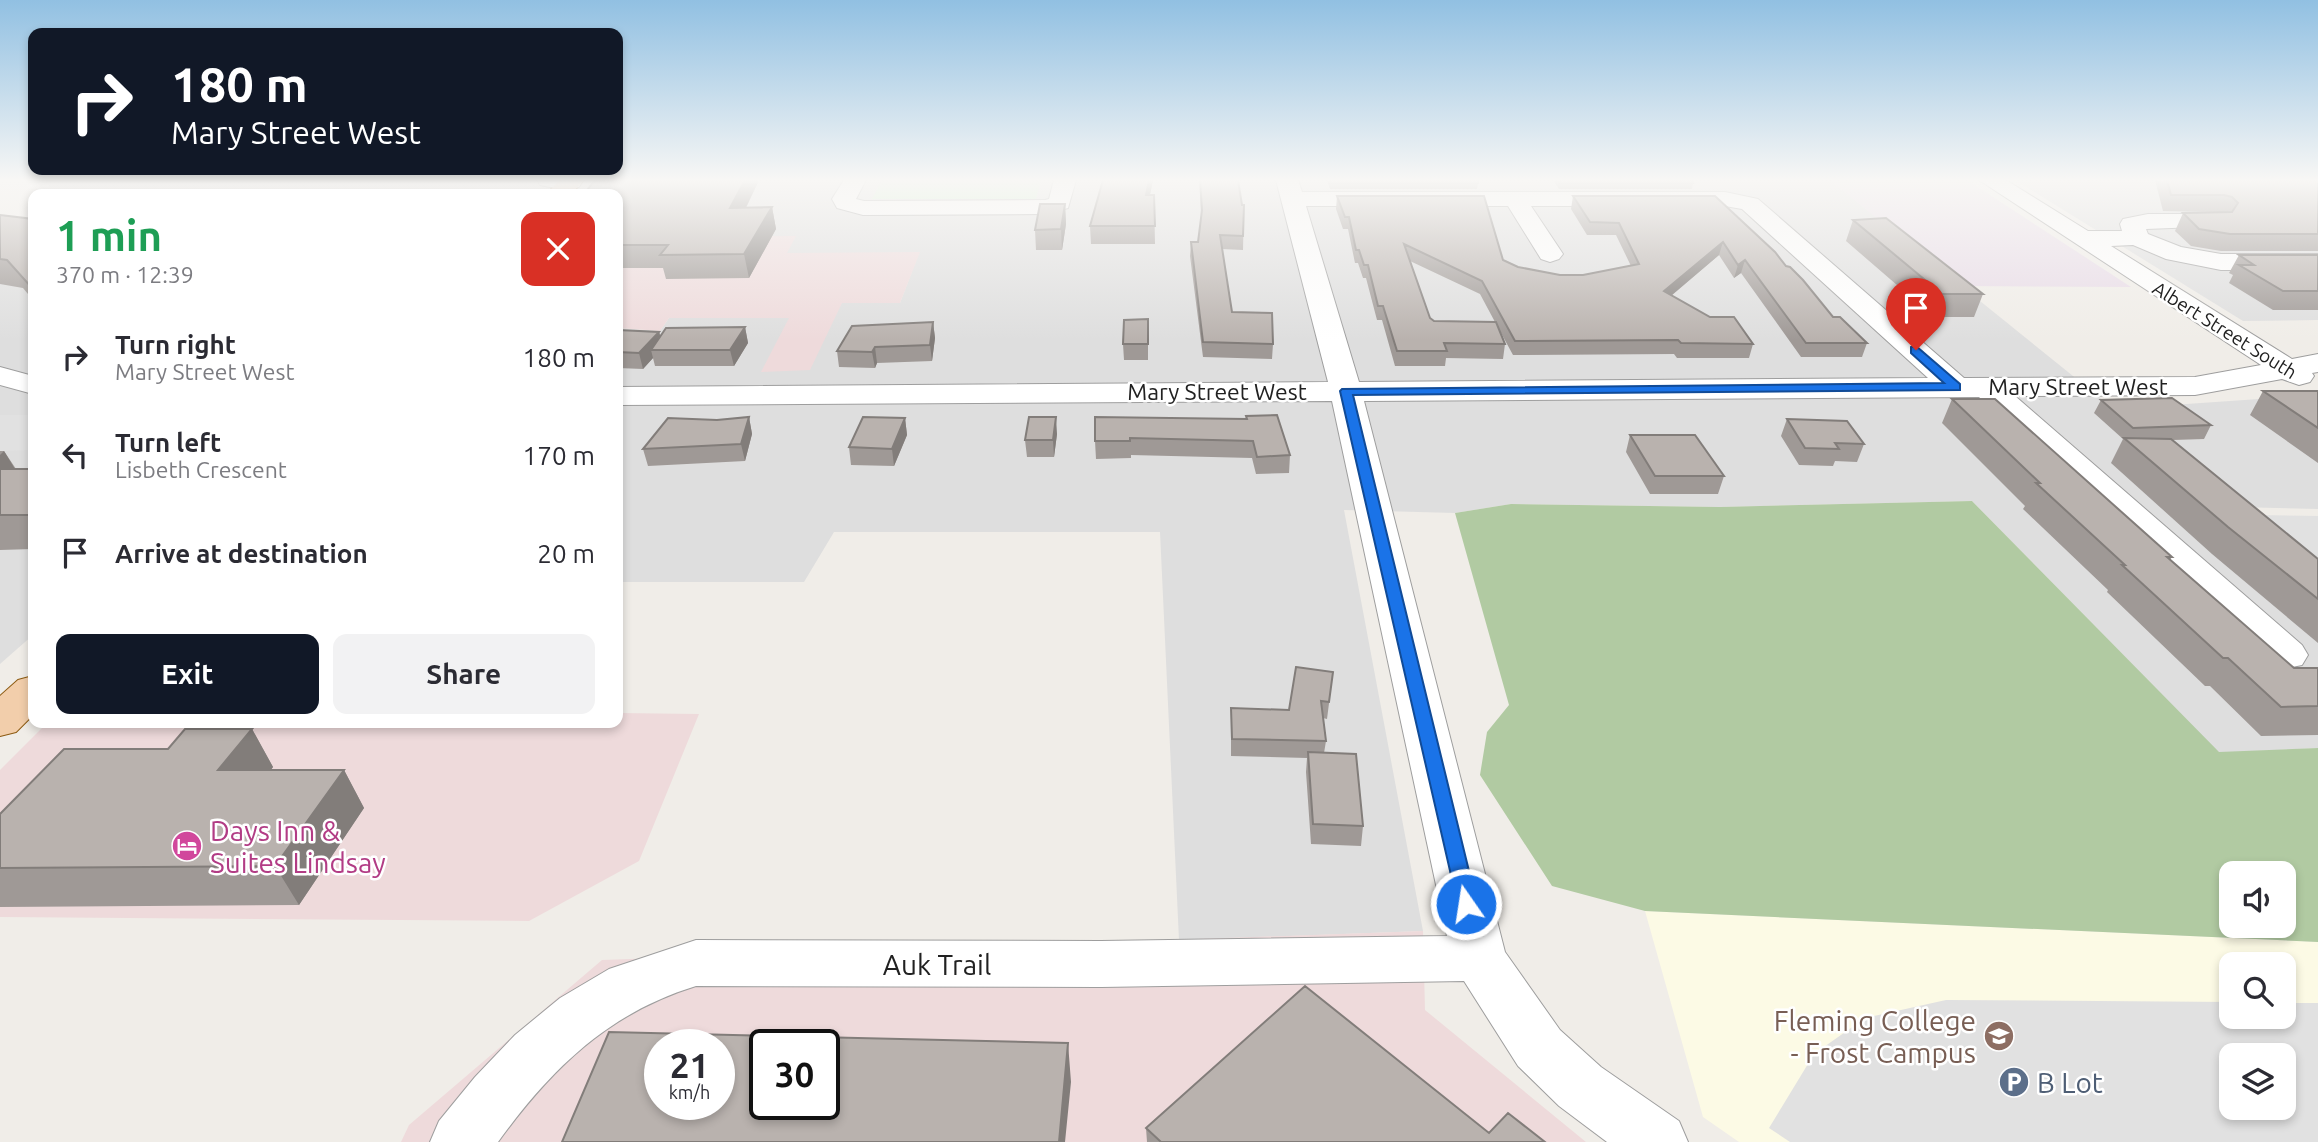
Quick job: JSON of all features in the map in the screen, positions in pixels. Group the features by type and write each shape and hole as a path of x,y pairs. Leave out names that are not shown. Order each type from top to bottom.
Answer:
{"main road":[{"path":"0,721 28,695"}],"street":[{"path":"1302,233 1346,391 1479,958 1517,1019 1541,1050 1571,1077 1657,1142"},
{"path":"1537,233 1550,254"},
{"path":"1785,233 2287,655"},
{"name":"Albert Street South","path":"2073,233 2318,388"},
{"path":"2135,233 2137,238"},
{"path":"2082,239 2137,238 2175,254 2221,262 2318,262"},
{"name":"Mary Street West","path":"623,396 2195,386 2318,363"},
{"path":"0,376 28,384"},
{"name":"Auk Trail","path":"461,1142 495,1098 538,1052 586,1011 627,987 696,963 1101,964 1479,958"}],"shaded area":[{"path":"0,233 28,233 28,639 0,664"},
{"path":"623,233 1896,233 2114,409 2302,396 2318,406 2318,509 2234,507 2318,575 2318,748 2219,753 1972,501 1720,507 1511,504 1455,513 1344,510 1423,931 1179,940 1160,532 834,532 804,582 623,582 623,328 660,331 669,318 789,318 842,303 900,303 919,253 786,253 795,237 623,237"},
{"path":"1895,233 2049,233 2131,287 1960,286"},
{"path":"2101,233 2318,233 2318,320 2243,321"},
{"path":"796,236 787,253 920,252 900,303 842,303 810,370 761,372 789,318 669,318 660,331 623,328 623,237"},
{"path":"0,415 28,415 28,450 0,451"},
{"path":"2255,515 2318,516 2318,566"},
{"path":"623,713 699,714 639,861 529,921 0,917 0,770 42,728 623,728"},
{"name":"Fleming College - Frost Campus","path":"1645,911 2318,942 2318,1142 1739,1142 1703,1117"},
{"path":"1423,931 1425,1010 1586,1142 401,1142 409,1125 602,960"},
{"name":"B Lot","path":"1946,1000 2219,1002 2219,1029 2296,1029 2296,1003 2318,1003 2318,1142 1790,1142 1769,1128 1814,1054 1865,1018"}],"green space":[{"path":"1972,501 2219,752 2318,748 2318,942 2231,938 2296,938 2296,861 2219,861 2219,937 1645,911 1552,886 1480,775 1487,732 1509,705 1455,513 1511,504 1720,507"}],"building":[{"path":"0,233 28,233 28,284 7,260 0,259"},
{"path":"623,233 756,233 744,254 660,255 668,245 623,245"},
{"path":"1199,233 1243,233 1243,236 1220,235 1232,312 1272,313 1273,344 1203,342 1191,242 1198,242"},
{"path":"1352,233 1495,233 1503,260 1518,267 1560,275 1583,275 1639,264 1624,233 1755,233 1803,280 1833,317 1840,317 1867,343 1806,343 1745,260 1738,265 1723,242 1664,291 1710,317 1734,317 1753,344 1681,343 1678,340 1515,341 1482,281 1404,244 1430,318 1434,321 1496,322 1505,344 1444,343 1447,351 1397,351 1383,306 1378,306 1368,265 1364,265 1359,250 1356,250"},
{"path":"1869,233 1906,233 1983,294 1942,294"},
{"path":"2226,233 2318,233 2318,234"},
{"path":"2239,255 2318,255 2318,291 2283,291 2239,265 2254,265"},
{"path":"1148,319 1148,344 1123,344 1124,320"},
{"path":"933,322 930,345 875,347 872,352 837,351 852,326"},
{"path":"745,327 730,350 651,350 666,328"},
{"path":"623,330 659,332 639,353 623,352"},
{"path":"2263,391 2318,391 2318,428"},
{"path":"2172,398 2211,425 2133,428 2101,400"},
{"path":"1952,399 1995,399 2172,557 2167,557 2294,668 2318,668 2318,706 2281,707 2122,565 2125,565 2036,483 2040,483"},
{"path":"1277,415 1290,455 1257,457 1253,441 1130,438 1130,441 1095,441 1095,417 1247,419 1246,416"},
{"path":"749,417 741,444 643,449 668,418 717,420"},
{"path":"863,417 905,418 892,449 849,447"},
{"path":"1029,417 1056,417 1053,440 1025,440"},
{"path":"1787,419 1847,421 1864,444 1835,443 1839,449 1805,448"},
{"path":"1630,435 1695,435 1724,476 1655,476"},
{"path":"2124,438 2171,439 2318,559 2318,599 2228,527"},
{"path":"0,469 28,469 28,515 0,515"},
{"path":"1296,667 1333,672 1329,702 1321,701 1326,741 1232,739 1231,708 1289,710"},
{"path":"185,729 252,729 218,770 344,770 275,866 0,868 0,814 64,749 168,749"},
{"path":"1308,752 1356,754 1363,826 1313,824"},
{"path":"1305,986 1489,1133 1508,1113 1545,1142 1161,1142 1146,1128"},
{"path":"609,1032 644,1033 644,1120 735,1120 735,1035 749,1035 749,1120 840,1120 840,1038 1068,1043 1059,1142 562,1142"}],"place":[{"name":"Days Inn & Suites Lindsay","path":"187,846"},
{"name":"Fleming College - Frost Campus","path":"1999,1036"},
{"name":"B Lot","path":"2014,1082"}],"route":[{"path":"1466,904 1346,391 1956,387 1916,350"}]}
